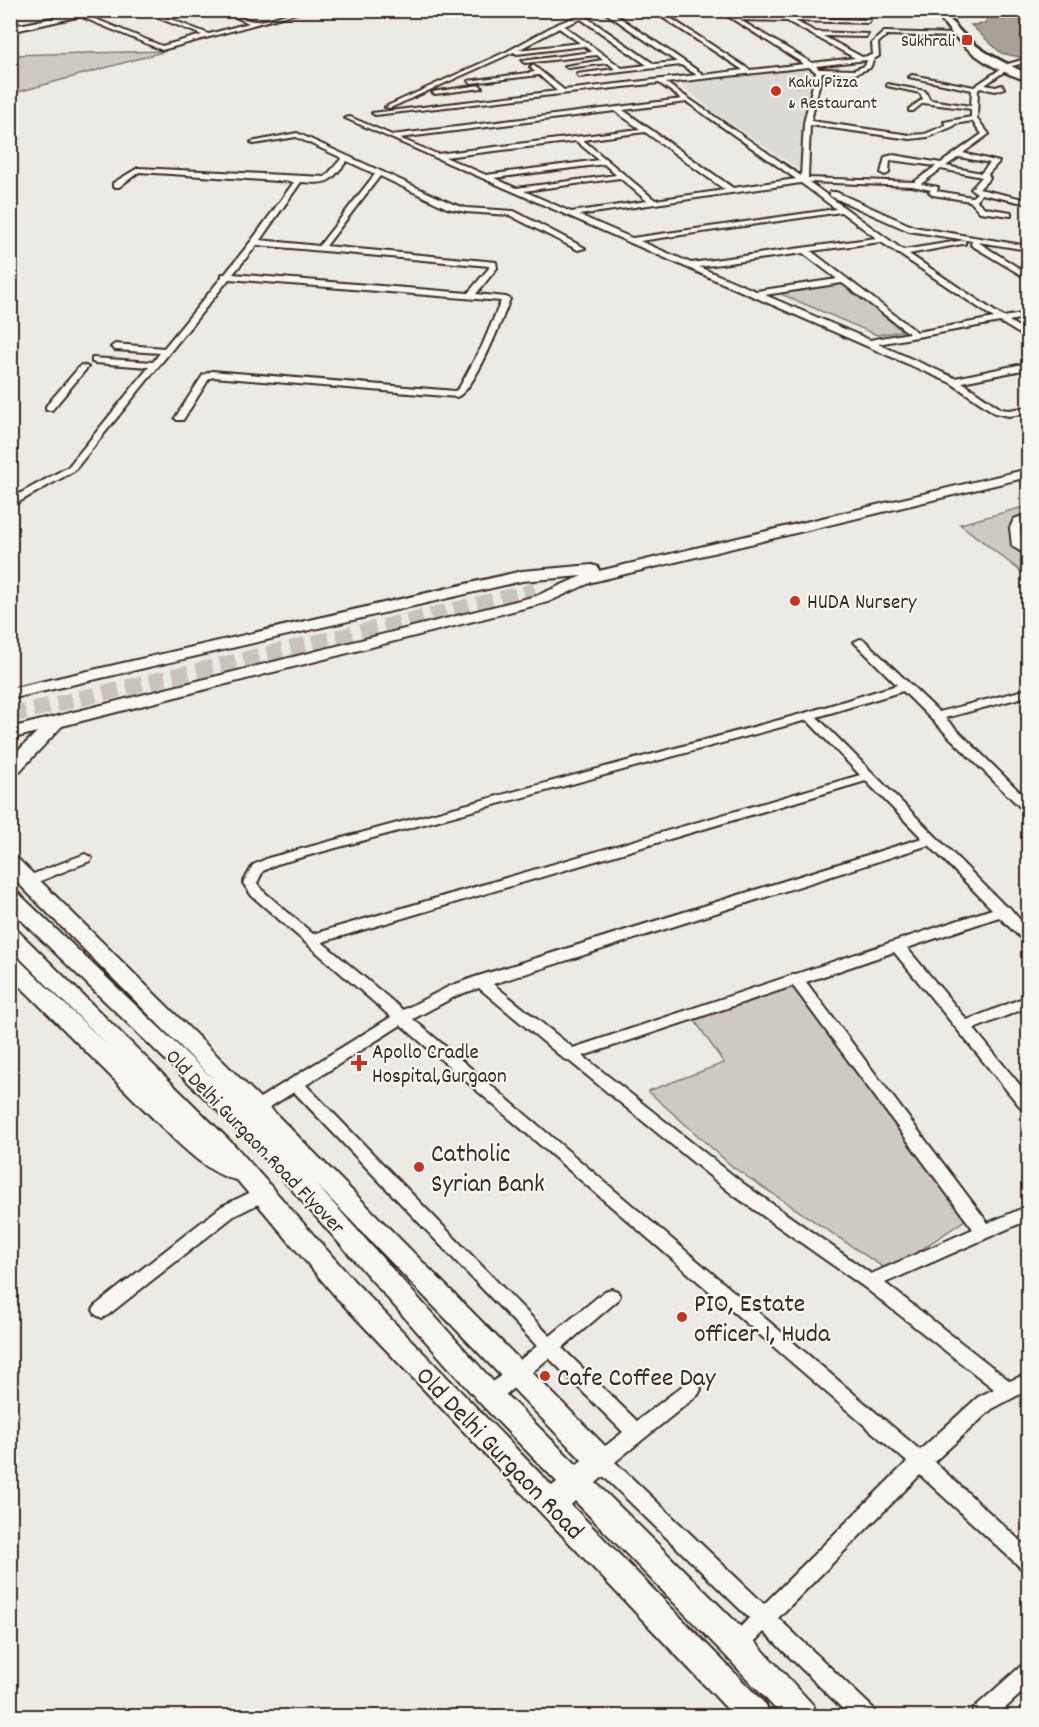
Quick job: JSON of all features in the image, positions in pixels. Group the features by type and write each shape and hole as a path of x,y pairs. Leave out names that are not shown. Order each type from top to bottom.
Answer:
{"main road":[{"path":"10,27 92,10"},
{"path":"10,27 104,10"},
{"path":"939,10 953,35 974,51 1029,76"},
{"path":"946,10 959,32 972,45 1008,66"},
{"path":"10,694 85,679 522,576 584,576 1029,463"},
{"path":"533,588 1029,473"},
{"path":"10,735 321,653 542,599 584,576"},
{"path":"10,680 85,679"},
{"path":"10,771 36,741 64,721"},
{"path":"10,863 256,1108 601,1461 573,1483 552,1504"},
{"name":"Old Delhi Gurgaon Road Flyover","path":"10,897 258,1136 490,1396"},
{"name":"Old Delhi Gurgaon Road Flyover","path":"10,935 229,1154 259,1187"},
{"path":"10,963 199,1148 259,1187"},
{"name":"Old Delhi Gurgaon Road","path":"259,1187 345,1289 755,1716"},
{"name":"Old Delhi Gurgaon Road","path":"490,1396 573,1483 737,1645 802,1716"}],"street":[{"path":"121,10 87,18 160,48 303,11"},
{"path":"140,10 209,36"},
{"path":"221,10 256,24"},
{"path":"369,114 490,62 559,25 603,10 703,77"},
{"path":"653,10 750,72"},
{"path":"720,10 814,67 860,72 868,67 871,58"},
{"path":"580,16 652,66"},
{"path":"733,18 868,21"},
{"path":"788,19 861,59"},
{"path":"559,25 621,70"},
{"path":"953,35 886,33 875,43 876,56 814,67 703,77 348,118 954,381 998,411 1009,413 1029,410"},
{"path":"815,34 866,34"},
{"path":"843,34 848,52"},
{"path":"563,37 574,36"},
{"path":"634,38 644,37"},
{"path":"530,41 552,38"},
{"path":"615,40 625,39"},
{"path":"511,52 586,44"},
{"path":"564,47 575,55"},
{"path":"511,52 563,93"},
{"path":"525,61 599,53"},
{"path":"555,57 598,89"},
{"path":"913,184 986,134 974,119 977,88 1008,66 1029,60"},
{"path":"568,66 610,61"},
{"path":"490,62 497,66"},
{"path":"579,75 682,63"},
{"path":"805,183 802,177 807,123 818,75 814,67"},
{"path":"504,71 510,76"},
{"path":"471,81 540,73"},
{"path":"462,74 498,100"},
{"path":"912,77 977,88 1002,87"},
{"path":"661,82 748,141 902,253 1029,337"},
{"path":"889,85 923,92 927,101"},
{"path":"421,93 480,87"},
{"path":"393,136 688,100"},
{"path":"912,110 922,101 975,108"},
{"path":"617,109 730,190"},
{"path":"807,123 925,136 952,125 946,123 974,119"},
{"path":"437,156 646,130"},
{"path":"254,142 297,135 458,209 510,213 581,248"},
{"path":"577,138 653,202"},
{"path":"956,154 995,162 983,175"},
{"path":"885,173 887,158 893,157 940,166 987,176 975,189 1029,202"},
{"path":"116,185 138,170 325,181 346,158"},
{"path":"484,177 604,162"},
{"path":"321,248 379,173"},
{"path":"515,190 621,176"},
{"path":"10,504 71,469 225,276 255,242 299,180"},
{"path":"805,183 816,185 898,225 971,240 1029,248"},
{"path":"569,214 730,190 805,183 913,184 935,189 933,192 936,193 974,200 983,210 1008,214"},
{"path":"974,200 982,192"},
{"path":"990,223 1008,214 1018,200"},
{"path":"630,240 843,210"},
{"path":"688,266 884,239"},
{"path":"902,253 971,240 1029,277"},
{"path":"255,242 493,264 493,268 470,296"},
{"path":"803,249 916,336"},
{"path":"1019,270 1029,269"},
{"path":"180,418 206,377 212,374 422,392 460,393 486,346 506,299 225,276"},
{"path":"753,294 844,280"},
{"path":"869,343 1029,315"},
{"path":"115,347 165,351"},
{"path":"95,360 153,365"},
{"path":"954,381 1029,366"},
{"path":"49,408 84,367"},
{"path":"1029,517 1018,521 1015,528 1017,546 1029,553"},
{"path":"860,642 903,687 1027,804"},
{"path":"903,687 809,716 260,865 251,874 250,883 257,893 311,940 920,1462 1029,1562"},
{"path":"935,717 1029,692"},
{"path":"809,716 867,777 1029,937"},
{"path":"311,940 867,777"},
{"path":"256,1108 403,1017 453,991 930,840"},
{"path":"28,881 85,858"},
{"path":"569,1055 1004,910"},
{"path":"898,947 1029,1105"},
{"path":"795,978 984,1231"},
{"path":"480,981 738,1189 870,1282 1008,1390"},
{"path":"964,1027 1029,1001"},
{"path":"297,1084 549,1347 635,1432"},
{"path":"102,1310 259,1187"},
{"path":"870,1282 1029,1213"},
{"path":"490,1396 611,1296"},
{"path":"737,1645 766,1619 920,1462 985,1403 1029,1381"},
{"path":"692,1389 601,1461 865,1716"},
{"path":"982,1716 1029,1673"}],"shaded area":[{"path":"989,11 1028,14 1028,59 1001,53 971,25 985,24"},
{"path":"166,51 11,94 11,55"},
{"path":"812,68 811,107 802,171 718,115 678,82"},
{"path":"843,283 902,331 877,335 776,292"},
{"path":"1028,506 1028,577 960,524"},
{"path":"799,984 971,1216 889,1271 734,1168 648,1091 724,1063 693,1018"}],"tunnel":[{"path":"10,715 535,591"}],"place":[{"name":"Sukhrali","path":"967,40"},
{"name":"Kaku Pizza & Restaurant","path":"776,91"},
{"name":"HUDA Nursery","path":"795,601"},
{"name":"Apollo Cradle Hospital,Gurgaon","path":"359,1063"},
{"name":"Catholic Syrian Bank","path":"419,1167"},
{"name":"PIO, Estate officer 1, Huda","path":"682,1317"},
{"name":"Cafe Coffee Day","path":"545,1376"}]}
